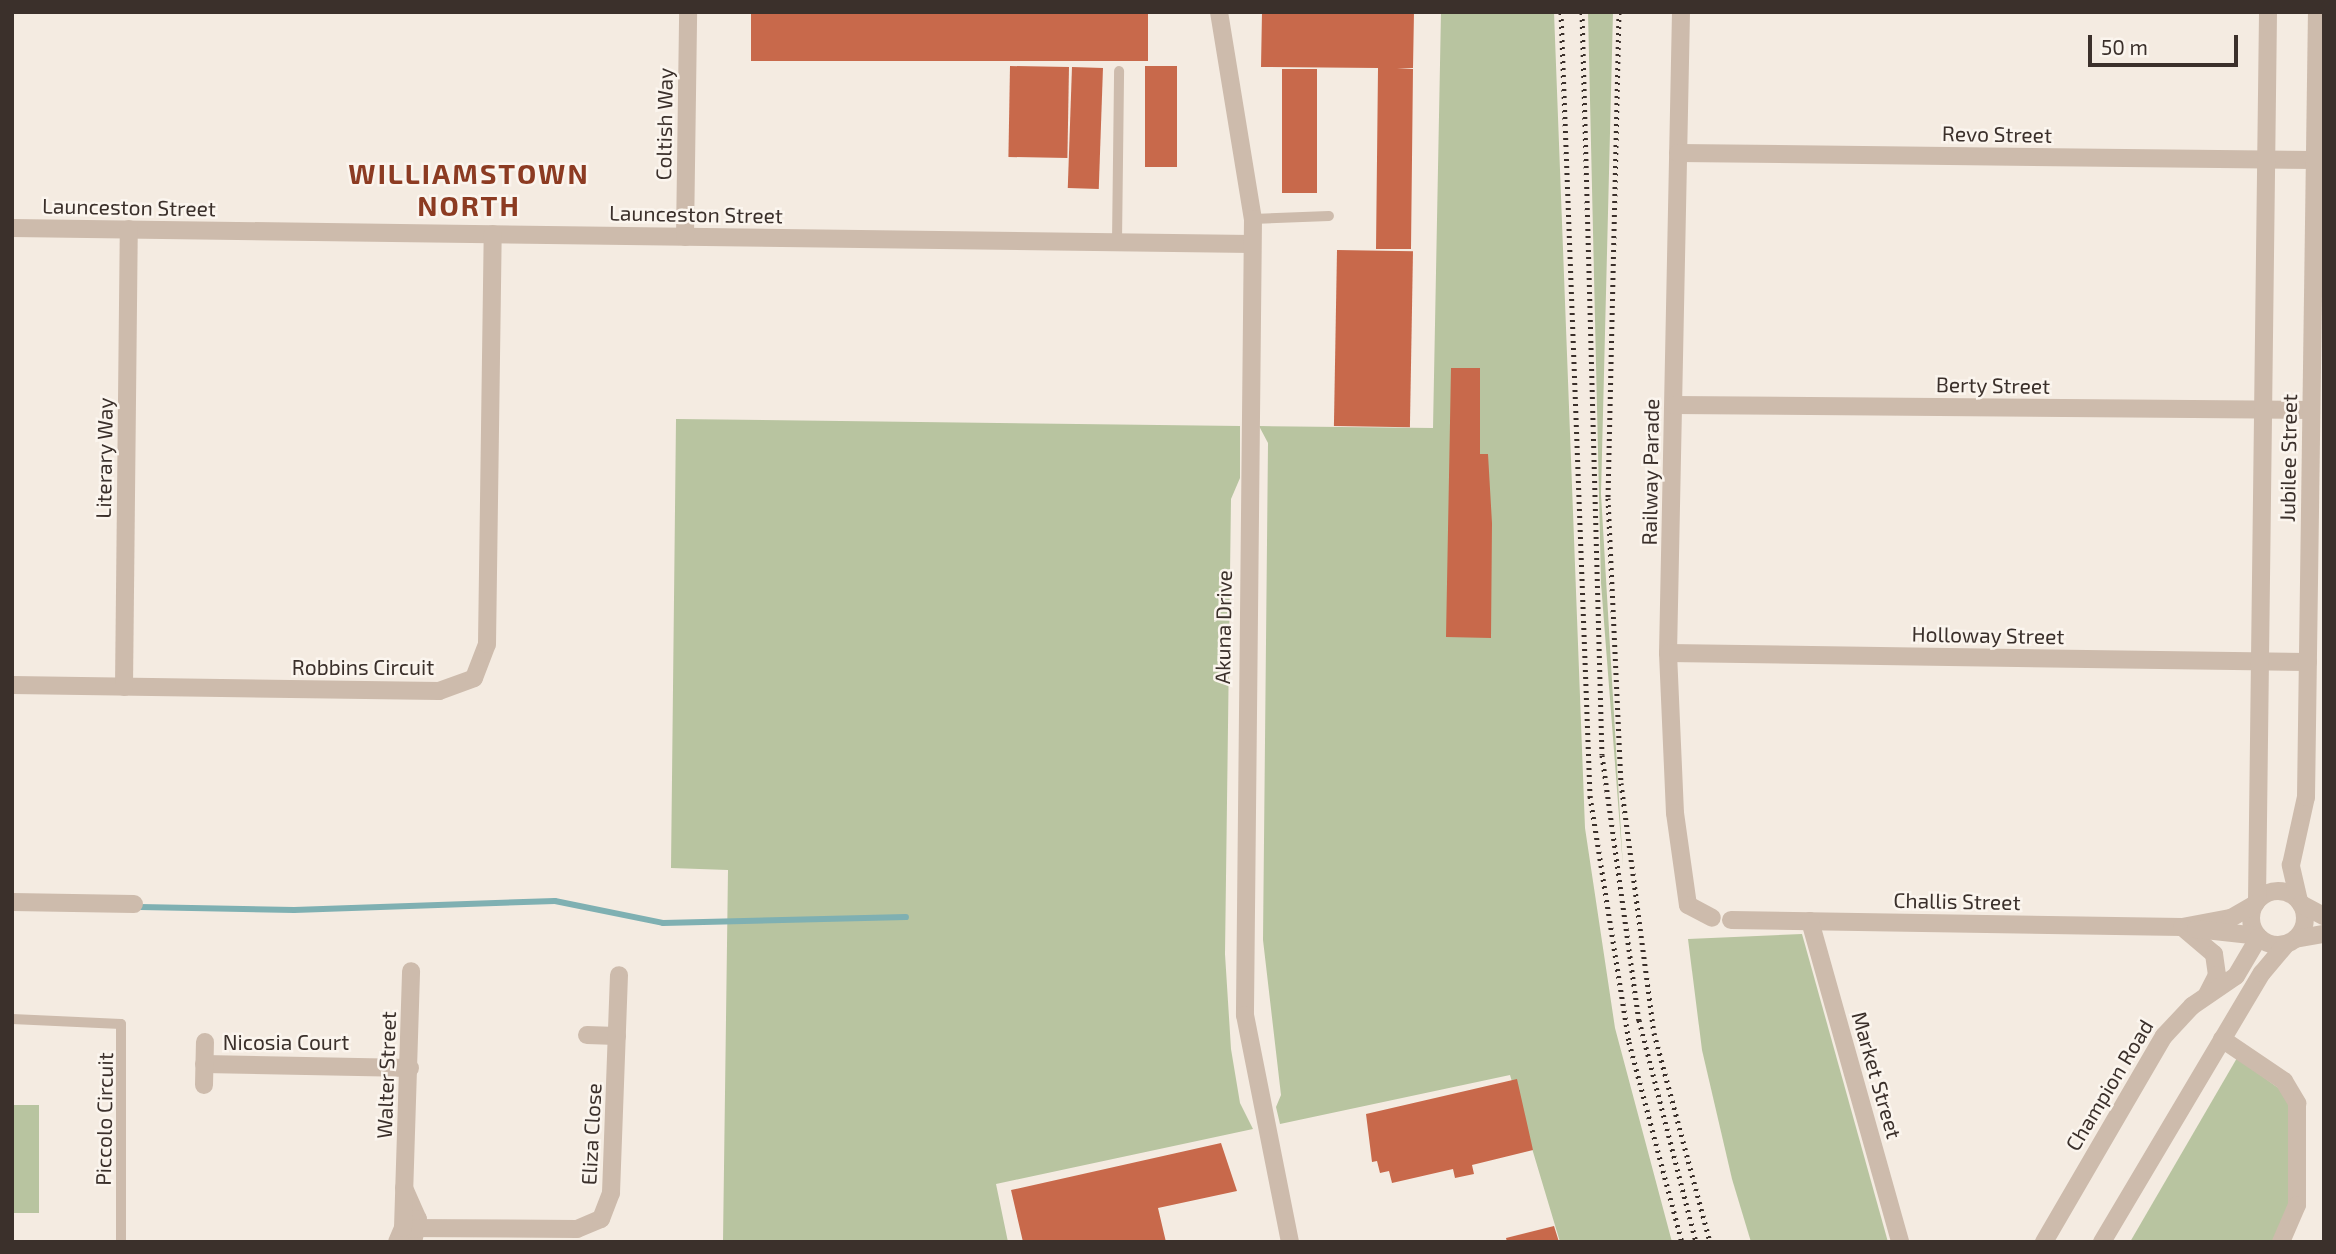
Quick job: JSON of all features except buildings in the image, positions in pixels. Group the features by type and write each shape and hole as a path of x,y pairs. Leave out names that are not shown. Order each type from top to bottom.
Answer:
{"street":[{"name":"Coltish Way","path":"685,237 688,12"},
{"name":"Akuna Drive","path":"1219,12 1253,219 1241,930 1254,1078 1290,1242"},
{"name":"Railway Parade","path":"1681,12 1668,653 1675,813 1688,905 1712,918"},
{"name":"Jubilee Street","path":"2256,903 2268,12"},
{"name":"Jubilee Street","path":"2300,902 2291,865 2306,804 2315,160 2320,39 2317,12"},
{"name":"Revo Street","path":"1678,153 2315,160"},
{"name":"Launceston Street","path":"12,228 1252,244"},
{"name":"Literary Way","path":"124,687 130,229"},
{"name":"Robbins Circuit","path":"12,685 439,691 474,678 487,644 493,234"},
{"name":"Berty Street","path":"1674,405 2312,410"},
{"name":"Holloway Street","path":"1668,653 2308,662"},
{"path":"2324,916 2276,891 2256,903 2251,921 2259,937 2291,942 2324,934"},
{"path":"12,902 134,904"},
{"path":"2102,1242 2222,1038 2305,922 2300,902"},
{"name":"Challis Street","path":"2182,926 2231,918 2256,903"},
{"name":"Challis Street","path":"1731,920 2182,926 2259,937"},
{"name":"Market Street","path":"1810,921 1900,1242"},
{"path":"2182,926 2204,940 2217,963 2204,998"},
{"name":"Champion Road","path":"2044,1242 2152,1052 2175,1020 2236,976 2259,937"},
{"name":"Walter Street","path":"408,1235 404,1181 410,1068 411,971"},
{"name":"Eliza Close","path":"408,1235 577,1229 601,1219 611,1193 619,975"},
{"path":"587,1035 617,1036"},
{"path":"2222,1038 2284,1081 2297,1103 2297,1205 2281,1242"},
{"path":"204,1086 205,1042"},
{"name":"Nicosia Court","path":"204,1064 410,1068"}],"lane":[{"path":"1117,242 1119,71"},
{"path":"1253,219 1329,216"},
{"name":"Piccolo Circuit","path":"12,1019 121,1024 121,1242"}],"green space":[{"path":"1441,12 1554,12 1585,828 1615,1028 1672,1242 1560,1242 1510,1075 1280,1124 1276,1107 1281,1095 1263,940 1268,443 1259,426 1433,428"},
{"path":"1588,12 1613,12 1601,494 1623,867 1601,583"},
{"path":"676,419 1240,426 1240,478 1231,499 1225,954 1231,1049 1240,1103 1253,1129 996,1184 1008,1242 723,1242 728,870 671,868"},
{"path":"1802,934 1888,1242 1751,1242 1732,1179 1702,1050 1688,939"},
{"path":"2237,1058 2288,1095 2292,1196 2273,1242 2130,1242"},
{"path":"12,1105 39,1105 39,1213 12,1213"}],"waterway":[{"path":"140,907 294,910 555,901 663,923 906,917"}],"railway":[{"path":"1561,12 1590,796 1629,1042 1682,1242"},
{"path":"1582,12 1602,755 1639,1020 1696,1242"},
{"path":"1619,12 1608,498 1621,783 1654,1033 1710,1242"}],"district":[{"name":"WILLIAMSTOWN NORTH","path":"469,189"}]}
